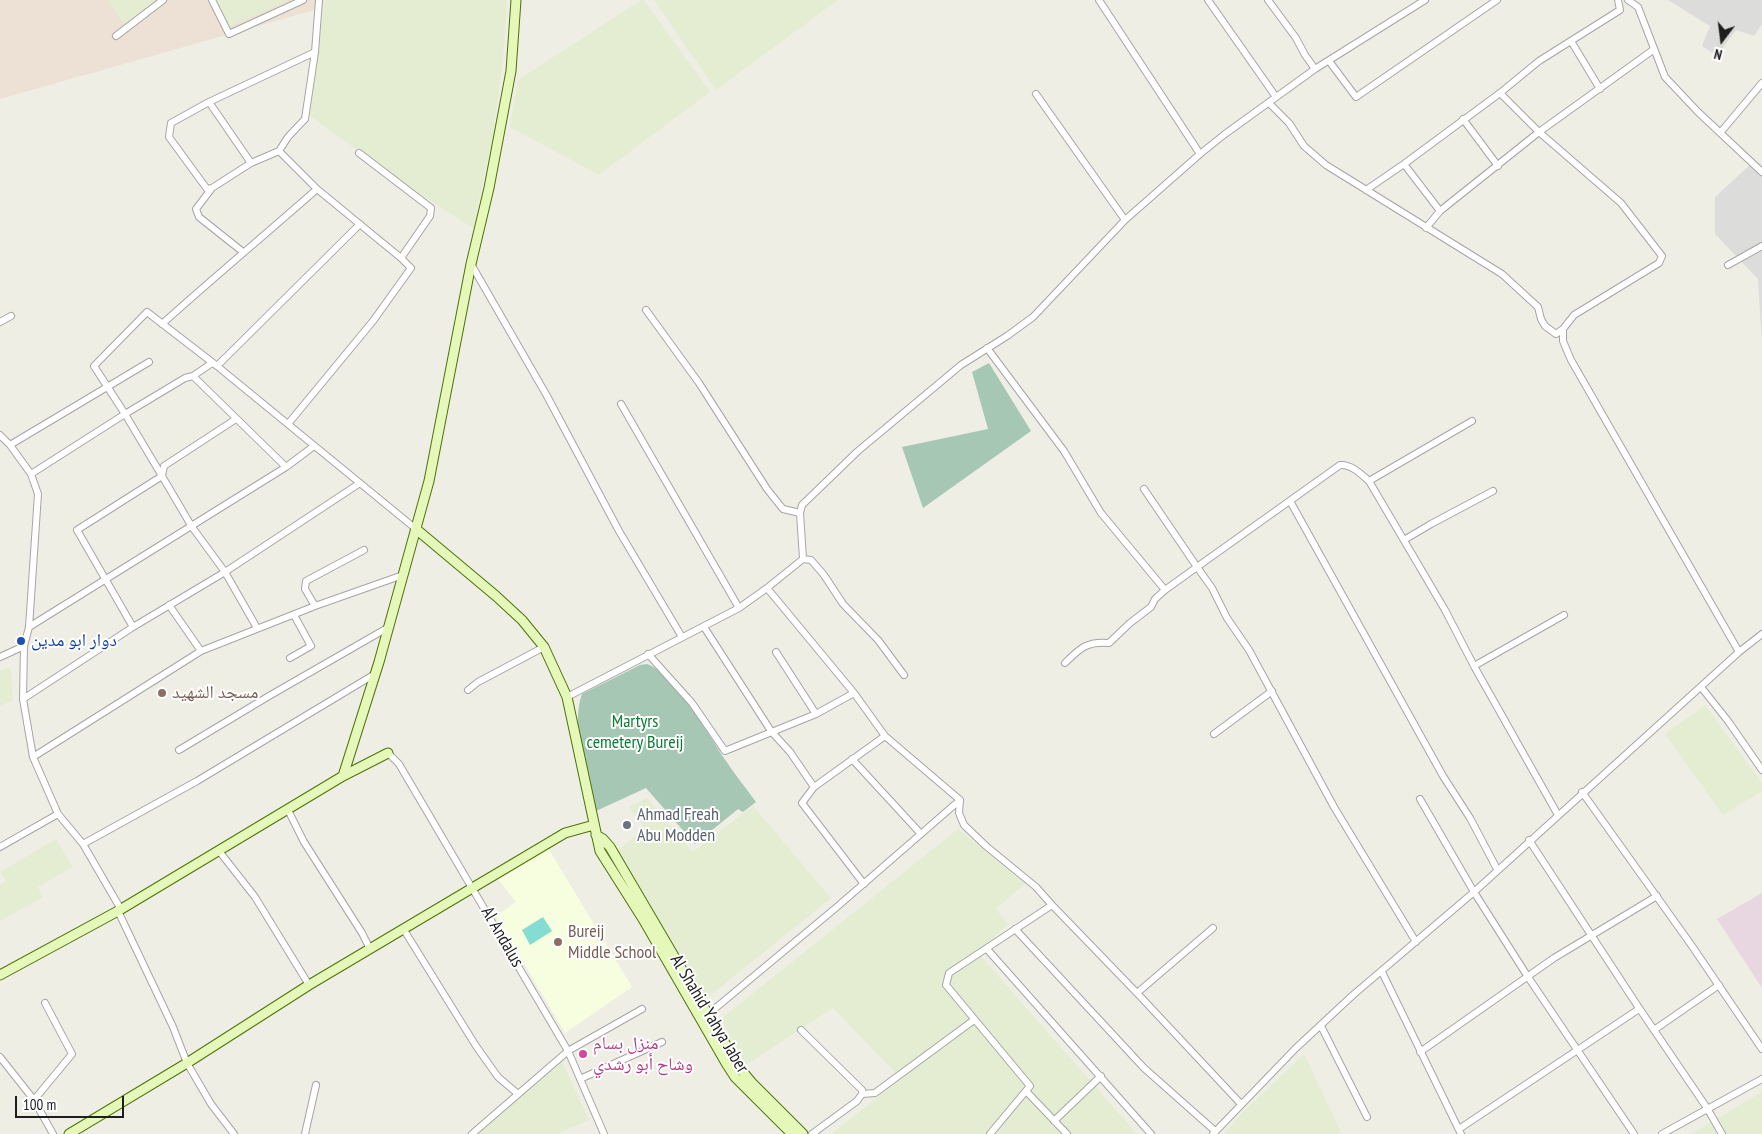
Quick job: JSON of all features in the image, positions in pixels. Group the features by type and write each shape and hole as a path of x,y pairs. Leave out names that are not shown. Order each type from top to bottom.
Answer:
{"street":[{"path":"116,36 163,0"},
{"path":"212,0 229,34 303,0"},
{"path":"243,252 199,217 196,209 212,188 251,162 279,151 288,136 305,119 316,52 319,0"},
{"path":"343,776 376,673 429,480 511,71 516,0"},
{"path":"1099,0 1200,154"},
{"path":"1208,0 1276,97"},
{"path":"1268,0 1296,38 1315,69"},
{"path":"803,559 800,512 802,505 858,451 961,365 1033,317 1126,220 1225,134 1315,69 1425,0"},
{"path":"1329,61 1356,97 1497,0"},
{"path":"1366,190 1500,93 1539,61 1620,10 1618,0"},
{"path":"1628,0 1638,7 1665,77 1720,133 1762,172"},
{"path":"1571,42 1600,89"},
{"path":"1426,228 1440,211 1539,132 1653,50"},
{"path":"212,188 207,189 203,185 169,138 171,123 209,102 316,52"},
{"path":"1720,133 1762,83"},
{"path":"1269,103 1289,122 1304,146 1326,165 1502,274 1538,307 1541,319 1550,331 1556,334 1563,330 1574,315 1659,263 1662,256 1621,203 1539,132 1500,93"},
{"path":"1036,94 1126,220"},
{"path":"209,102 251,162"},
{"path":"1463,119 1498,166"},
{"path":"279,151 317,189 411,268 373,321 288,424"},
{"path":"359,153 431,208 430,216 401,258"},
{"path":"1404,164 1440,211"},
{"path":"162,324 317,189"},
{"path":"31,474 185,378 215,365 360,224"},
{"path":"1728,265 1762,246"},
{"path":"471,264 547,396 619,531 682,637"},
{"path":"646,310 699,382 767,488 783,509 800,512"},
{"path":"257,628 225,572 192,527 126,414 94,366 147,312 416,529"},
{"path":"0,322 11,316"},
{"path":"1563,330 1563,341 1571,360 1739,652"},
{"path":"987,348 1064,451 1101,512 1165,590"},
{"path":"10,445 149,362"},
{"path":"193,376 286,467"},
{"path":"621,404 739,608"},
{"path":"133,627 77,530 162,476 164,466 236,419"},
{"path":"1369,481 1472,421"},
{"path":"1,437 10,445 31,474 38,494 29,627 24,646 23,699 33,757 58,814 83,844 118,906 118,911 173,1028 187,1063 211,1104 234,1134"},
{"path":"29,627 104,579 192,527 286,467 314,446"},
{"path":"1065,663 1086,646 1096,642 1109,643 1151,606 1154,599 1165,590 1340,465 1346,465 1369,481 1445,610 1474,666 1558,814"},
{"path":"23,699 133,627 225,572 360,483"},
{"path":"1144,489 1212,588 1227,618 1249,650 1272,691 1334,807 1416,942"},
{"path":"1404,540 1494,491"},
{"path":"1290,501 1443,776 1470,818 1497,870"},
{"name":"Al Shahid Yahya Jaber","path":"416,529 496,596 522,620 544,647 567,697 600,851 705,1018 744,1075 803,1134"},
{"path":"315,606 305,589 306,580 364,550"},
{"path":"567,697 739,608 768,588 803,559 811,560 824,575 843,604 878,640 904,675"},
{"path":"33,757 201,651 315,606 403,575"},
{"path":"768,588 854,693 885,736 960,800"},
{"path":"169,605 201,651"},
{"path":"290,658 311,646 294,615"},
{"path":"1474,666 1564,615"},
{"path":"179,750 389,627"},
{"path":"704,627 771,731 790,752 814,787"},
{"path":"1015,929 1144,1068 1214,1133 1241,1104 1353,995 1474,892 1582,792 1739,652 1762,634"},
{"path":"0,657 24,646"},
{"path":"468,690 478,682 544,647"},
{"path":"776,652 816,714"},
{"path":"648,654 692,703 725,751 816,714 854,693"},
{"path":"83,844 197,781 376,673"},
{"path":"1700,687 1728,721 1762,770"},
{"path":"1214,734 1272,691"},
{"path":"864,884 802,803 814,787 885,736"},
{"path":"0,975 118,911 343,776 388,753"},
{"name":"Al Andalus","path":"388,753 399,764 568,1052 604,1134"},
{"path":"852,760 921,834"},
{"path":"1582,792 1657,896 1762,1049"},
{"path":"1420,799 1474,892 1528,977 1634,1134"},
{"path":"705,1018 960,800"},
{"path":"960,800 959,813 964,825 986,846 1036,887 1241,1104"},
{"path":"288,810 304,842 362,933 370,949"},
{"path":"0,847 58,814"},
{"path":"69,1134 187,1063 309,985 565,833 595,830"},
{"path":"1529,840 1639,1009 1707,1108 1722,1134"},
{"path":"219,851 255,897 309,985"},
{"path":"1420,1052 1554,958 1657,896"},
{"path":"990,1134 1030,1086 946,985 949,973 1052,906"},
{"path":"1137,993 1213,928"},
{"path":"404,930 476,1046 498,1077 518,1094"},
{"path":"987,949 1151,1134"},
{"path":"1382,972 1460,1132 1639,1009"},
{"path":"1654,1030 1719,985"},
{"path":"34,1100 72,1054 46,1003"},
{"path":"472,1134 568,1052 642,1009"},
{"name":"Al Shahid Yahya Jaber","path":"705,1018 736,1076 792,1134"},
{"path":"862,1094 875,1093 974,1020"},
{"path":"1320,1026 1367,1117"},
{"path":"801,1030 862,1090 862,1094"},
{"path":"580,1079 662,1042"},
{"path":"0,1057 34,1100 52,1134"},
{"path":"1054,1121 1101,1076"},
{"path":"1662,1134 1762,1079"},
{"path":"304,1134 316,1085"},
{"path":"1026,1091 1067,1134"},
{"path":"812,1134 857,1101 862,1094"}],"shaded area":[{"path":"0,0 350,0 0,99"},
{"path":"107,0 157,0 124,24"},
{"path":"212,0 289,0 226,28"},
{"path":"324,0 507,0 503,61 492,140 473,228 408,186 310,116"},
{"path":"641,0 644,0 710,92 599,175 510,127 518,80"},
{"path":"654,0 838,0 716,90"},
{"path":"1668,0 1762,0 1762,24 1754,36 1736,30 1717,56 1702,46 1710,26"},
{"path":"1750,165 1762,173 1762,343 1758,279 1715,234 1715,197"},
{"path":"5,668 11,669 13,700 0,706 0,671"},
{"path":"1705,705 1762,783 1762,791 1723,815 1665,734"},
{"path":"647,798 693,852 753,806 831,898 706,999 618,850 645,829 629,807"},
{"path":"958,829 1025,884 996,909 1008,925 977,952 1137,1134 831,1134 901,1079 833,1008 746,1065 721,1019"},
{"path":"56,839 73,867 38,887 43,897 0,921 0,885 6,881 0,872"},
{"name":"Bureij Middle School","path":"548,848 632,987 565,1033 496,916 516,902 498,879"},
{"path":"1762,893 1762,988 1717,919"},
{"path":"543,917 552,931 530,945 522,930"},
{"path":"1304,1054 1342,1134 1224,1134 1240,1115"},
{"path":"561,1059 589,1120 561,1132 562,1134 475,1134"},
{"path":"1762,1092 1762,1134 1691,1134 1708,1124"}],"green space":[{"path":"989,363 1031,431 923,508 902,447 988,429 972,372"},
{"name":"Martyrs cemetery Bureij","path":"647,664 657,670 680,692 729,766 756,802 743,812 738,809 695,844 646,788 596,811 579,736 579,707 582,694 640,665"}],"place":[{"name":"دوار ابو مدين","path":"21,641"},
{"name":"مسجد الشهيد","path":"162,693"},
{"name":"Ahmad Freah Abu Modden","path":"627,825"},
{"name":"Bureij Middle School","path":"558,942"},
{"name":"منزل بسام وشاح أبو رشدي","path":"583,1054"}]}
